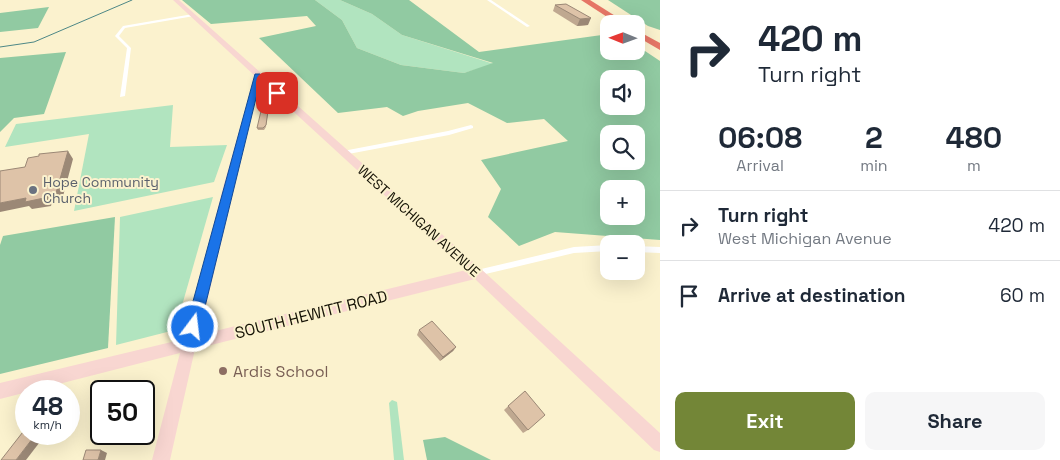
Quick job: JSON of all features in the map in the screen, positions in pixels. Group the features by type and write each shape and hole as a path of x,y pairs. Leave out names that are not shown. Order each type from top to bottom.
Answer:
{"highway":[{"path":"585,0 609,15"},
{"path":"594,0 618,15"},
{"path":"645,32 660,41"},
{"path":"645,38 660,47"}],"main road":[{"name":"WEST MICHIGAN AVENUE","path":"176,0 477,273 660,444"},
{"path":"161,460 258,76"},
{"name":"SOUTH HEWITT ROAD","path":"0,391 477,273"}],"street":[{"path":"489,0 528,26"},
{"path":"122,96 125,67 130,48 118,39 118,32 124,27 166,22 194,16"},
{"path":"343,153 449,134 471,128"},
{"path":"477,273 574,250 600,249"},
{"path":"645,249 660,250"}],"green space":[{"path":"182,0 315,0 342,20 357,48 401,65 464,73 493,63 402,35 372,14 340,0 409,0 479,52 600,35 600,60 645,60 645,51 660,61 660,240 645,239 645,235 600,235 555,232 519,246 488,217 501,189 481,160 568,141 544,119 507,123 468,103 418,111 403,116 387,107 338,113 259,38 316,26 307,16 211,24"},
{"path":"315,0 340,0 372,14 402,35 494,64 464,73 401,65 357,48 342,20"},
{"path":"608,0 660,0 660,30 645,24 645,15 631,15"},
{"path":"49,7 38,28 0,32 0,13"},
{"path":"66,52 44,114 14,118 0,132 0,58"},
{"path":"173,105 170,147 227,145 214,182 74,211 89,134 5,147 16,124"},
{"path":"213,197 175,330 116,345 120,217"},
{"path":"115,217 108,348 0,374 0,245 3,236"},
{"path":"392,400 397,402 404,460 394,460 389,403"},
{"path":"445,437 491,460 427,460 423,440"}],"building":[{"path":"566,4 591,18 580,19 555,5"},
{"path":"261,111 268,111 266,125 263,128 257,128"},
{"name":"Hope Community Church","path":"68,151 56,193 45,194 44,198 25,202 26,198 0,203 0,171 25,167 28,158 39,156 39,154"},
{"path":"432,321 456,347 443,357 419,330"},
{"path":"525,391 545,415 528,430 508,406"},
{"path":"15,442 15,445 28,445 16,460 1,460"},
{"path":"86,450 101,450 98,460 83,460"}],"waterway":[{"path":"0,47 34,42 132,0"}],"place":[{"name":"Hope Community Church","path":"33,190"},
{"name":"Ardis School","path":"223,371"}],"route":[{"path":"193,327 258,76 277,93"}]}
